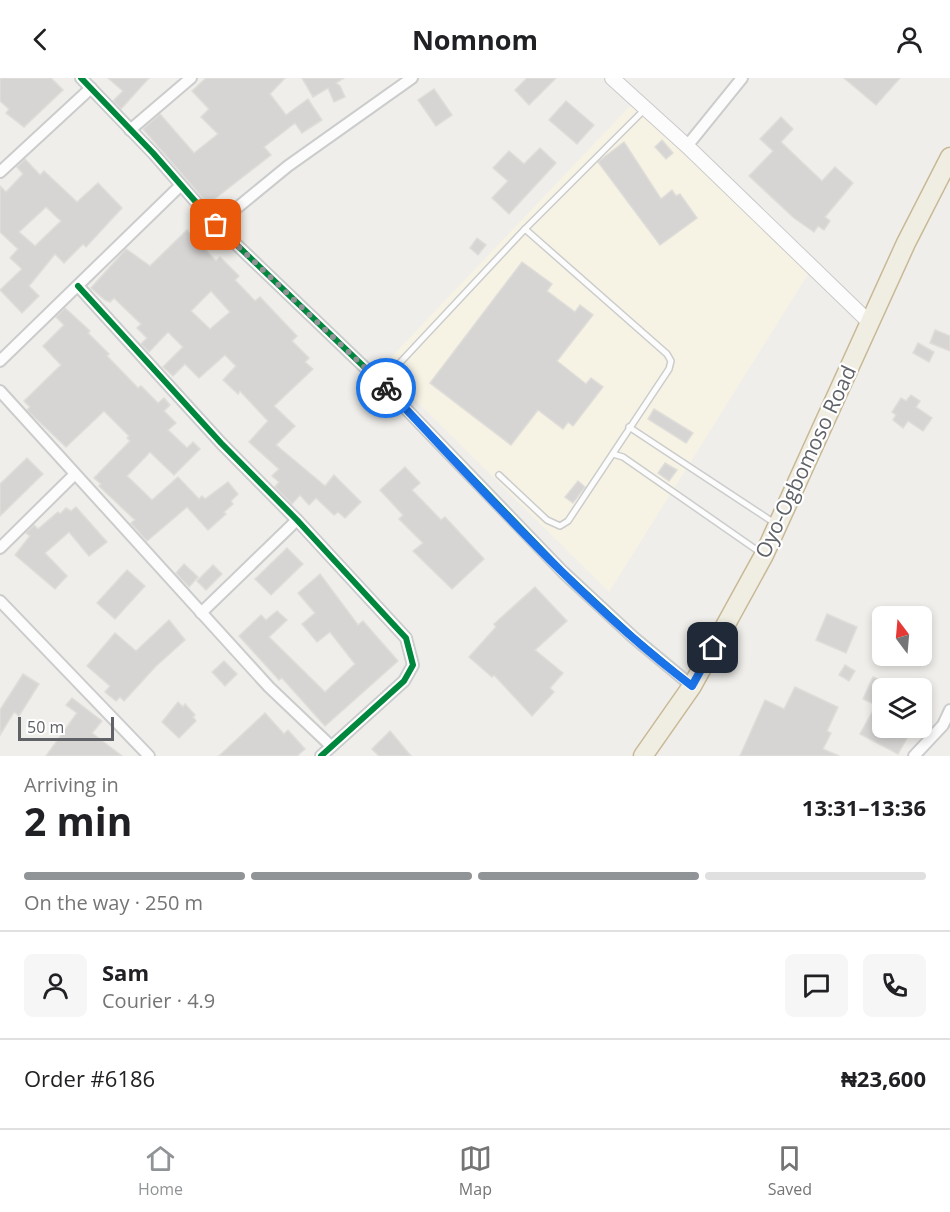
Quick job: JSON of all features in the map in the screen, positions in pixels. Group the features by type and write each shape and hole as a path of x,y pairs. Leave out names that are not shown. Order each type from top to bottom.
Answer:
{"highway":[{"name":"Oyo-Ogbomoso Road","path":"643,756 692,686 764,555 906,243 950,157"}],"street":[{"path":"81,78 216,225 381,383 564,572 640,644 692,686"},
{"path":"130,129 191,78"},
{"path":"216,225 288,166 412,78"},
{"path":"612,78 687,146 870,323"},
{"path":"687,146 742,78"},
{"path":"0,172 91,88"},
{"path":"0,361 180,186"},
{"path":"78,286 220,443 297,520 406,638 413,665 404,681 321,756"},
{"path":"0,391 268,687 331,746"},
{"path":"0,548 74,475"},
{"path":"201,613 297,520"},
{"path":"2,608 149,756"},
{"path":"914,756 943,725 950,710"}],"lane":[{"path":"381,383 525,229 646,108"},
{"path":"499,475 547,520 560,526 568,521 669,369 670,361 667,354 525,229"},
{"path":"629,428 778,525"},
{"path":"613,454 623,458 764,555"}],"shaded area":[{"path":"632,104 810,271 609,592 382,367"}],"building":[{"path":"0,78 51,78 63,90 24,127 6,113 9,109 0,101"},
{"path":"108,78 149,78 121,109 113,101 123,91"},
{"path":"206,78 285,78 270,94 286,115 308,99 322,120 302,133 295,123 264,147 271,155 208,204 143,129 160,114 194,153 218,134 201,117 209,109 192,91"},
{"path":"302,78 344,78 336,83 345,97 334,102 328,88 313,97"},
{"path":"527,78 556,78 529,105 515,90"},
{"path":"844,78 900,78 876,105"},
{"path":"434,89 452,115 436,126 418,100"},
{"path":"566,101 594,125 577,144 549,120"},
{"path":"781,117 793,129 781,142 822,181 835,167 853,183 825,217 830,221 824,230 818,226 814,232 794,218 749,176 773,151 760,139"},
{"path":"662,140 673,153 666,159 655,147"},
{"path":"624,142 661,199 672,190 676,196 680,194 697,218 660,245 598,162"},
{"path":"540,148 556,163 509,214 492,198 508,181 493,168 509,151 524,164"},
{"path":"25,159 40,175 44,171 77,202 98,183 122,208 86,247 83,244 64,263 55,254 29,286 39,296 22,313 0,290 22,269 10,258 18,249 0,232 0,186 6,192 23,174 17,167","holes":["46,207 61,221 35,246 19,232"]},
{"path":"187,230 216,261 220,257 239,276 235,280 255,301 260,297 297,336 292,341 309,358 305,362 313,369 274,406 295,426 276,445 325,486 334,475 361,502 345,518 338,512 334,515 316,498 309,505 300,495 292,504 275,487 279,482 272,476 279,469 249,442 268,421 240,391 238,394 223,380 236,366 225,355 199,378 185,364 173,376 163,367 183,347 168,332 149,352 141,344 147,338 137,328 141,324 114,298 110,302 105,300 91,288 126,249 150,266","holes":["211,291 230,312 210,329 191,311"]},
{"path":"477,238 486,245 478,255 470,248"},
{"path":"522,262 552,284 547,291 575,312 580,305 593,315 557,361 586,384 591,378 603,387 573,426 568,422 563,429 538,410 511,445 430,383"},
{"path":"65,308 90,331 88,333 109,354 107,356 138,388 141,386 158,403 164,398 170,405 164,411 176,423 168,430 187,448 193,442 200,449 174,475 150,452 127,476 152,500 178,477 199,499 202,496 205,499 228,482 238,494 231,501 233,504 224,512 226,514 208,530 187,507 147,541 131,523 135,520 99,486 101,484 94,478 130,441 127,438 129,436 104,411 66,447 27,410 30,407 24,401 61,365 43,346 64,325 56,317"},
{"path":"935,330 950,336 950,351 930,343"},
{"path":"918,343 934,352 929,362 913,353"},
{"path":"911,395 920,401 916,407 932,418 923,431 908,421 903,428 893,420 896,415 892,412 901,398 906,401"},
{"path":"654,409 693,433 686,443 648,419"},
{"path":"27,458 43,474 0,516 0,484"},
{"path":"665,463 677,470 669,481 658,473"},
{"path":"405,467 420,483 412,490 441,520 445,517 484,559 452,589 413,551 423,543 399,519 403,515 380,490"},
{"path":"578,481 585,487 573,503 565,497"},
{"path":"76,507 107,542 89,556 69,532 45,553 67,576 55,589 15,555 30,536 26,533 34,525 38,529 58,512 60,514 66,508 71,511"},
{"path":"287,548 303,564 271,595 255,579"},
{"path":"184,564 198,577 189,587 176,573"},
{"path":"213,565 222,574 206,590 197,581"},
{"path":"127,570 145,586 115,619 97,603"},
{"path":"320,574 358,625 363,621 398,661 325,726 282,678 279,680 239,636 261,615 266,620 277,611 287,620 269,637 325,692 355,664 330,632 317,642 302,624 315,613 298,593"},
{"path":"535,587 567,621 535,650 563,673 550,688 554,692 532,716 494,675 492,677 469,657 496,627 494,624"},
{"path":"827,614 857,627 846,653 816,640"},
{"path":"169,620 185,640 156,666 124,701 120,697 116,701 105,692 110,686 87,666 115,633 136,651"},
{"path":"224,661 237,674 225,686 212,672"},
{"path":"845,665 855,671 849,681 839,675"},
{"path":"23,674 39,684 19,716 14,712 0,735 0,710"},
{"path":"872,679 872,703 863,699"},
{"path":"795,687 838,707 827,731 831,733 823,749 839,756 740,756 765,700 784,709"},
{"path":"72,698 102,721 92,733 122,756 46,756 77,713 66,705"},
{"path":"178,702 183,707 185,704 195,715 193,717 196,721 179,738 162,722"},
{"path":"872,712 872,738 907,738 898,754 860,734"},
{"path":"265,713 284,734 288,730 305,749 297,756 219,756"},
{"path":"390,731 411,756 379,756 372,749"}],"cycle path":[{"path":"81,78 153,153 216,225 381,383 563,572 633,637 692,686"},
{"path":"78,286 221,443 297,520 406,638 413,665 404,681 321,756"}],"way so far":[{"path":"216,225 386,388"}],"route":[{"path":"386,388 564,572 663,664 692,686 713,648"}]}
